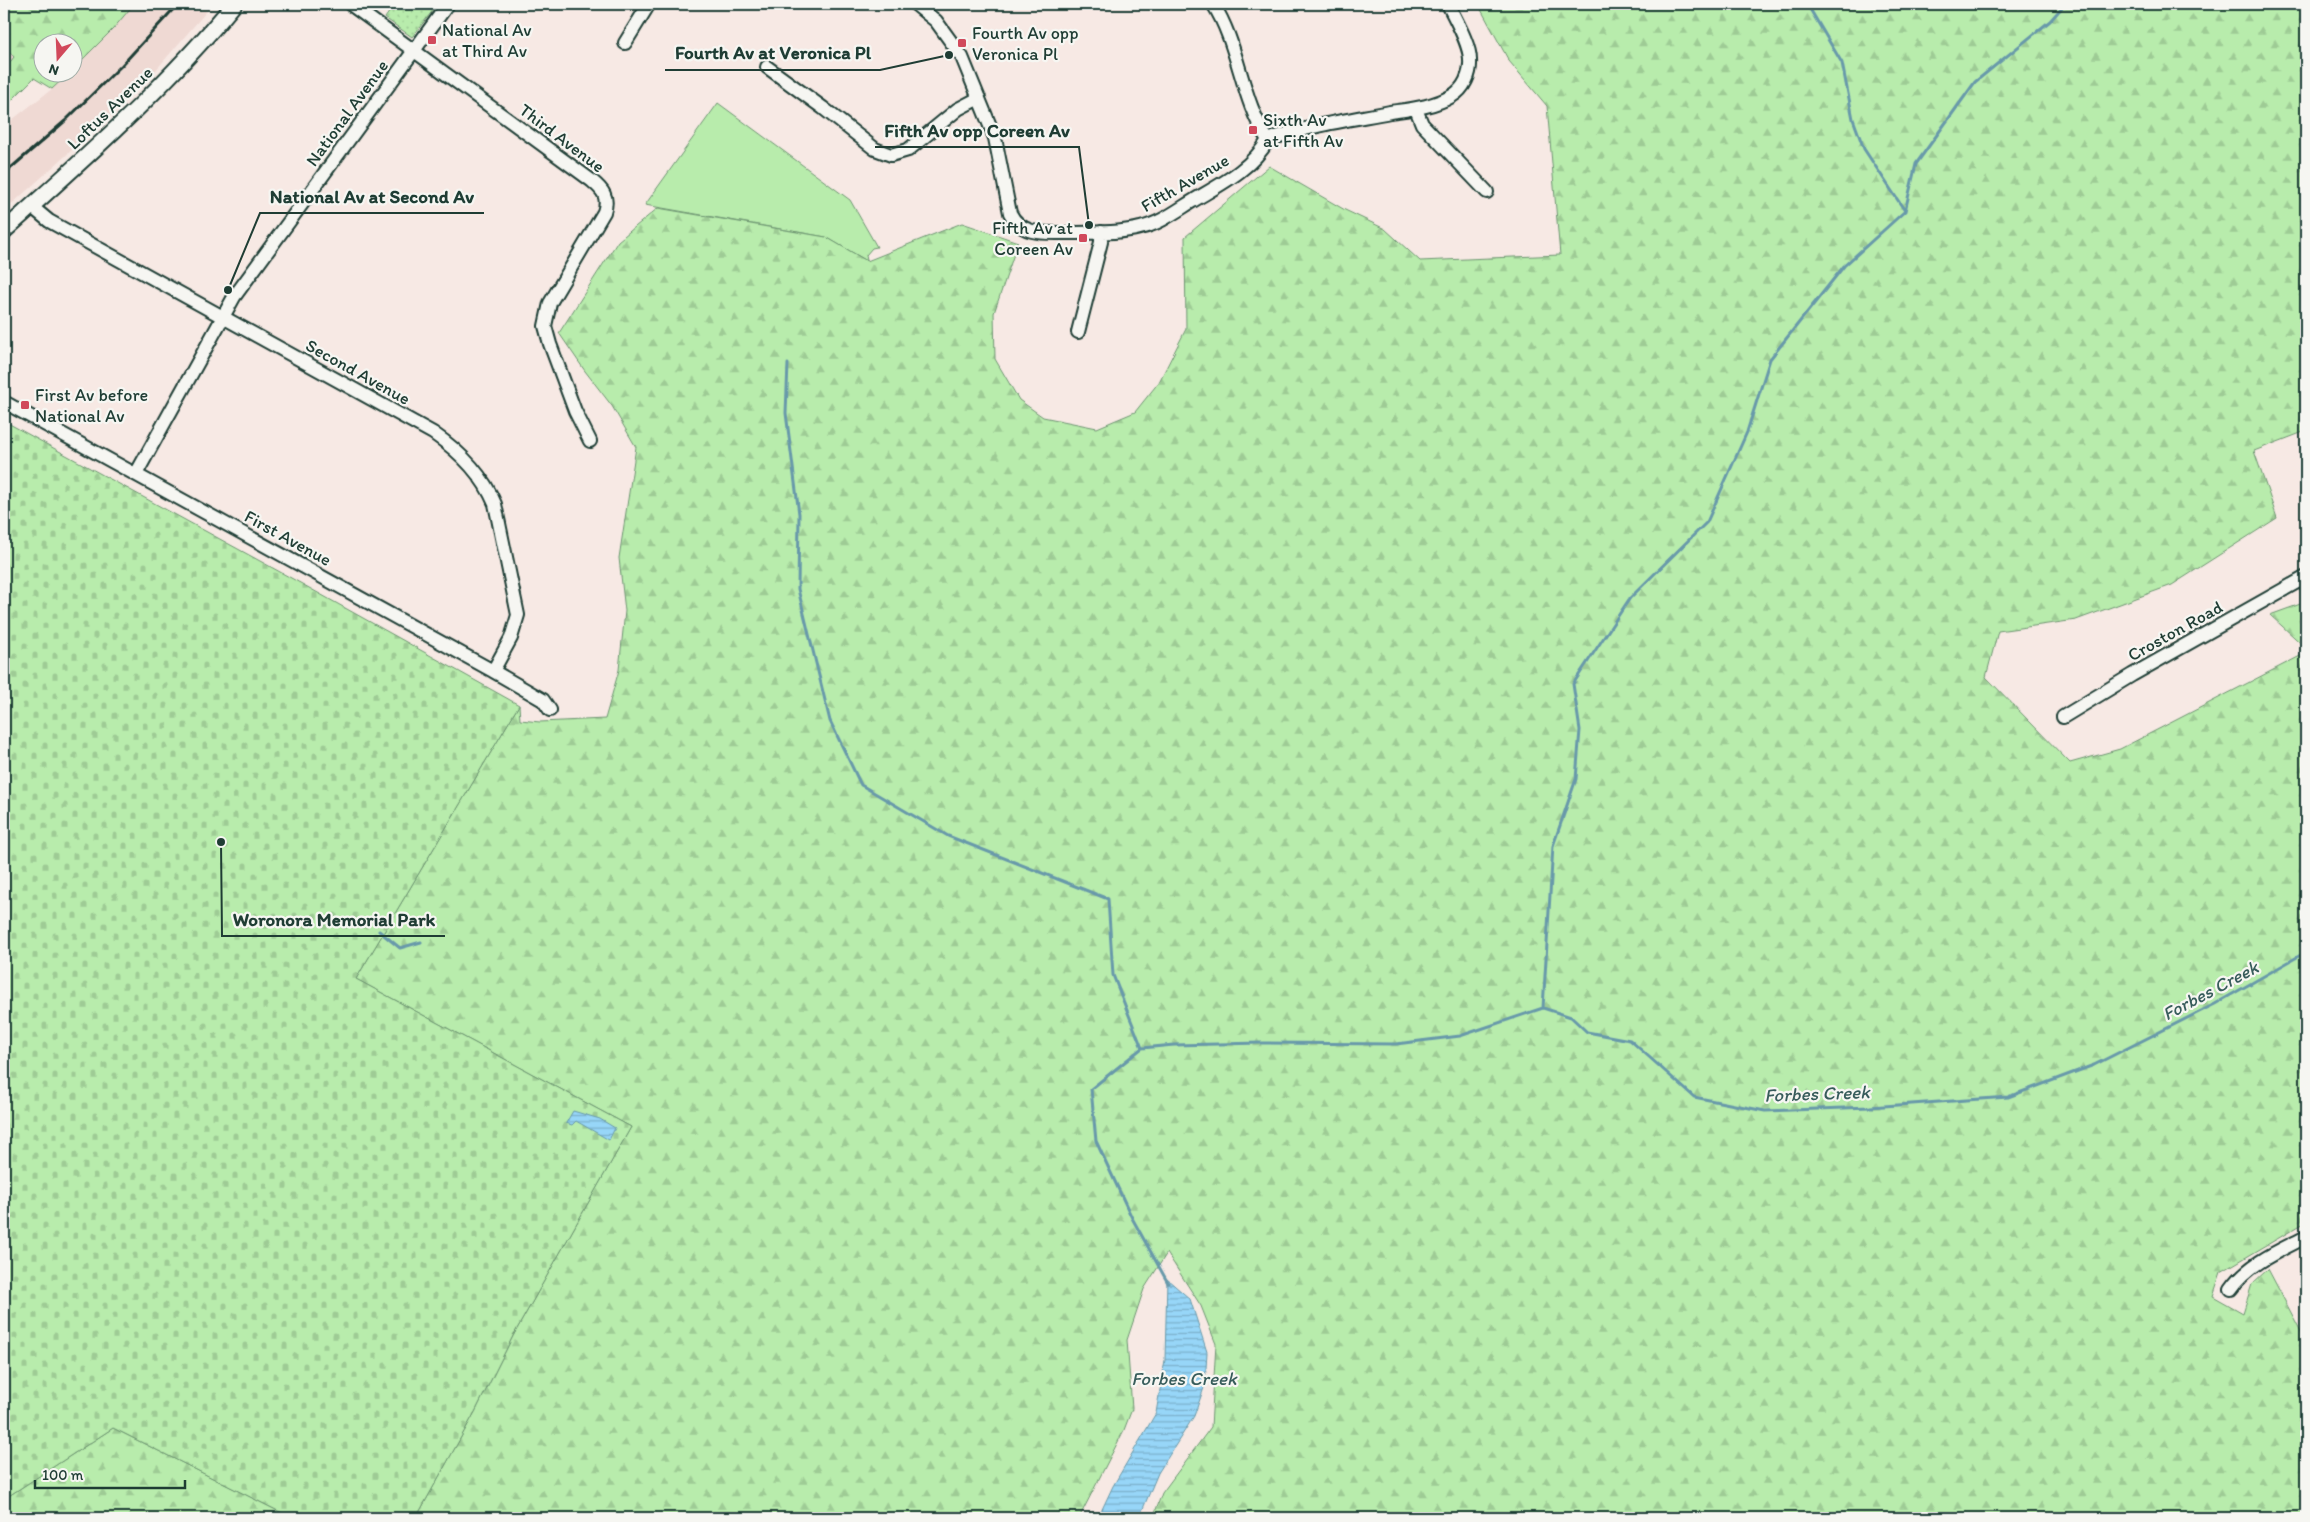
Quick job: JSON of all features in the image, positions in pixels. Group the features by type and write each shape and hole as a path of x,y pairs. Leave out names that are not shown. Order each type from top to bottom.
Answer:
{"street":[{"name":"Loftus Avenue","path":"4,231 155,93 234,4"},
{"name":"Third Avenue","path":"350,4 592,181 605,194 604,212 550,303 546,326 550,344 578,419 590,441"},
{"name":"National Avenue","path":"136,474 234,297 448,4"},
{"path":"625,43 649,4"},
{"path":"767,67 876,149 891,155 908,150 958,109 979,98 962,57 950,38 936,21 915,4"},
{"path":"1212,4 1223,24 1259,124 1268,140 1296,131 1416,109 1453,95 1462,88 1466,80 1470,61 1469,52 1448,4"},
{"name":"Fifth Avenue","path":"979,98 995,138 1010,213 1018,226 1029,231 1048,233 1101,232 1136,229 1161,220 1241,171 1268,140"},
{"path":"1416,109 1422,124 1487,192"},
{"name":"Second Avenue","path":"31,206 45,218 222,318 433,433 456,450 479,476 490,491 496,504 518,615 511,638 492,671"},
{"path":"1078,332 1101,242 1101,232"},
{"name":"First Avenue","path":"4,402 548,701"},
{"name":"Croston Road","path":"2063,717 2306,577"},
{"path":"2231,1289 2256,1264 2306,1237"}],"shaded area":[{"path":"4,4 213,4 155,71 111,115 4,211 4,126 52,89 40,82 82,82 82,32 32,32 32,77 4,61"}],"green space":[{"path":"4,4 134,4 113,29 82,60 82,32 32,32 32,80 4,108 4,70 14,57 4,45"},
{"path":"395,4 438,4 412,37 385,18"},
{"path":"1478,4 2306,4 2306,431 2254,451 2277,518 2172,585 2076,620 1998,631 1986,677 2070,763 2120,749 2306,653 2306,1222 2221,1272 2213,1296 2243,1313 2252,1284 2268,1269 2306,1341 2306,1518 1153,1518 1162,1493 1211,1427 1216,1344 1201,1306 1167,1253 1144,1289 1127,1340 1132,1409 1124,1430 1079,1518 416,1518 475,1412 513,1336 631,1127 356,979 519,705 520,720 540,722 605,719 619,670 625,611 619,558 636,447 612,406 559,333 618,241 658,208 826,237 867,261 962,223 1018,242 994,313 995,359 1019,400 1043,417 1097,428 1135,412 1159,382 1186,329 1185,237 1269,166 1345,210 1385,229 1420,261 1560,255 1547,106 1509,61"},
{"path":"41,82 59,82 52,89"},
{"path":"718,103 850,200 877,247 872,248 866,255 867,261 826,237 645,205"},
{"path":"4,421 519,705 356,979 631,1127 513,1336 475,1412 416,1518 292,1518 113,1428 4,1499"},
{"path":"2306,602 2306,648 2270,615"},
{"path":"113,1428 292,1518 4,1518 4,1499"}],"water":[{"path":"573,1111 600,1119 615,1128 609,1140 576,1121 572,1125 566,1123"},
{"name":"Forbes Creek","path":"1167,1279 1190,1299 1207,1352 1205,1385 1194,1416 1158,1473 1139,1518 1098,1518 1113,1486 1156,1413 1165,1360"}],"waterway":[{"path":"1807,4 1842,63 1853,119 1864,149 1905,211"},
{"path":"1543,1008 1553,846 1576,779 1580,730 1573,684 1630,598 1707,522 1747,432 1770,359 1844,266 1905,211 1916,164 1975,82 2050,21 2065,4"},
{"path":"788,364 786,413 799,514 798,589 830,721 861,785 948,836 1108,899 1113,975 1142,1048"},
{"path":"379,931 400,948 421,942"},
{"name":"Forbes Creek","path":"1168,1283 1132,1218 1096,1141 1091,1089 1142,1048 1174,1045 1262,1043 1396,1044 1460,1036 1543,1008 1571,1017 1587,1032 1630,1040 1694,1097 1765,1111 1870,1107 2008,1097 2094,1065 2215,1004 2306,952"}],"railway":[{"path":"4,174 65,121 122,65 178,4"}],"place":[{"name":"National Av at Third Av","path":"432,40"},
{"name":"Fourth Av opp Veronica Pl","path":"962,43"},
{"name":"Fourth Av at Veronica Pl","path":"949,55"},
{"name":"Sixth Av at Fifth Av","path":"1253,130"},
{"name":"Fifth Av opp Coreen Av","path":"1089,225"},
{"name":"Fifth Av at Coreen Av","path":"1083,238"},
{"name":"National Av at Second Av","path":"228,290"},
{"name":"First Av before National Av","path":"25,405"},
{"name":"Woronora Memorial Park","path":"221,842"}]}
